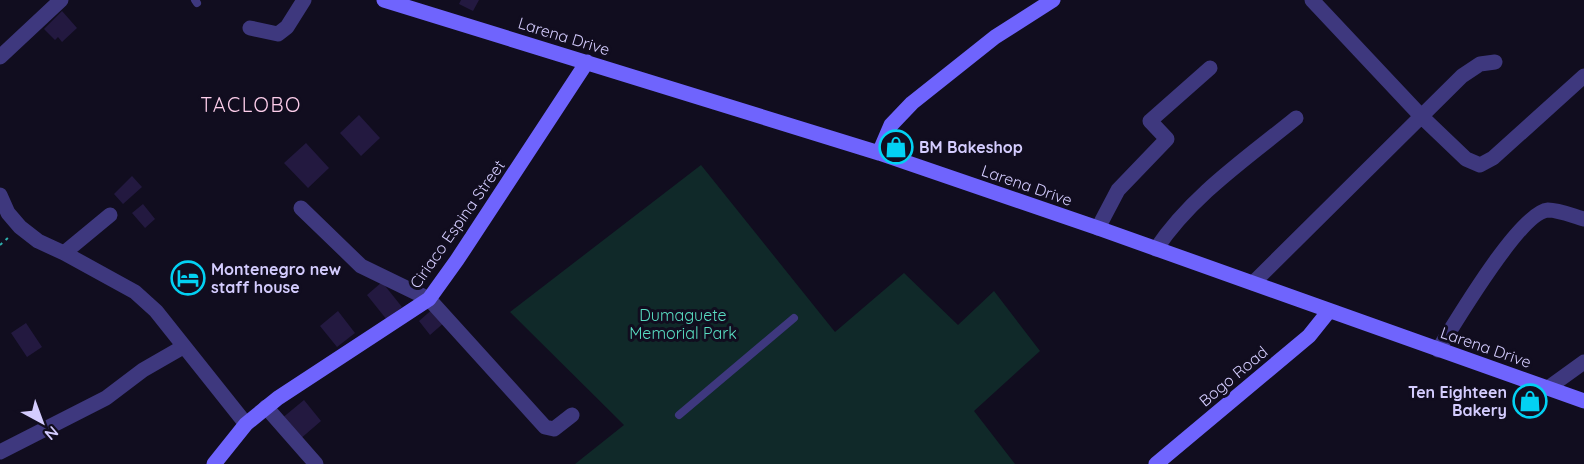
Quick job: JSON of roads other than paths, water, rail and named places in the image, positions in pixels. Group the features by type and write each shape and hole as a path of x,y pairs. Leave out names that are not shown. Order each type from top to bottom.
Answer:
{"main road":[{"name":"Larena Drive","path":"384,0 879,153 1098,228 1584,401"},
{"path":"879,153 891,125 912,103 995,37 1053,0"},
{"name":"Ciriaco Espina Street","path":"214,464 246,424 266,407 429,299 587,62"},
{"name":"Bogo Road","path":"1156,464 1309,336 1329,311"}],"street":[{"path":"0,57 61,0"},
{"path":"250,28 278,34 287,27 304,0"},
{"path":"1312,0 1421,116 1466,159 1480,165 1493,158 1584,76"},
{"path":"1253,283 1471,68 1495,62"},
{"path":"1098,228 1118,190 1167,139 1150,122 1210,68"},
{"path":"1156,249 1170,227 1190,206 1296,118"},
{"path":"0,195 8,213 20,227 38,241 135,292 168,325 246,424"},
{"path":"301,208 361,266 429,299 545,427 554,429 572,415"},
{"path":"1438,350 1488,273 1529,220 1548,210 1584,219"},
{"path":"64,253 110,215"},
{"path":"0,452 106,398 143,370 183,346"},
{"path":"1548,388 1584,362"},
{"path":"266,407 316,464"}],"lane":[{"path":"679,415 794,318"}],"place":[{"name":"BM Bakeshop","path":"896,147"},
{"name":"Montenegro new staff house","path":"188,278"},
{"name":"Ten Eighteen Bakery","path":"1530,401"}],"district":[{"name":"TACLOBO","path":"251,104"}],"park label":[{"name":"Dumaguete Memorial Park","path":"683,324"}]}
